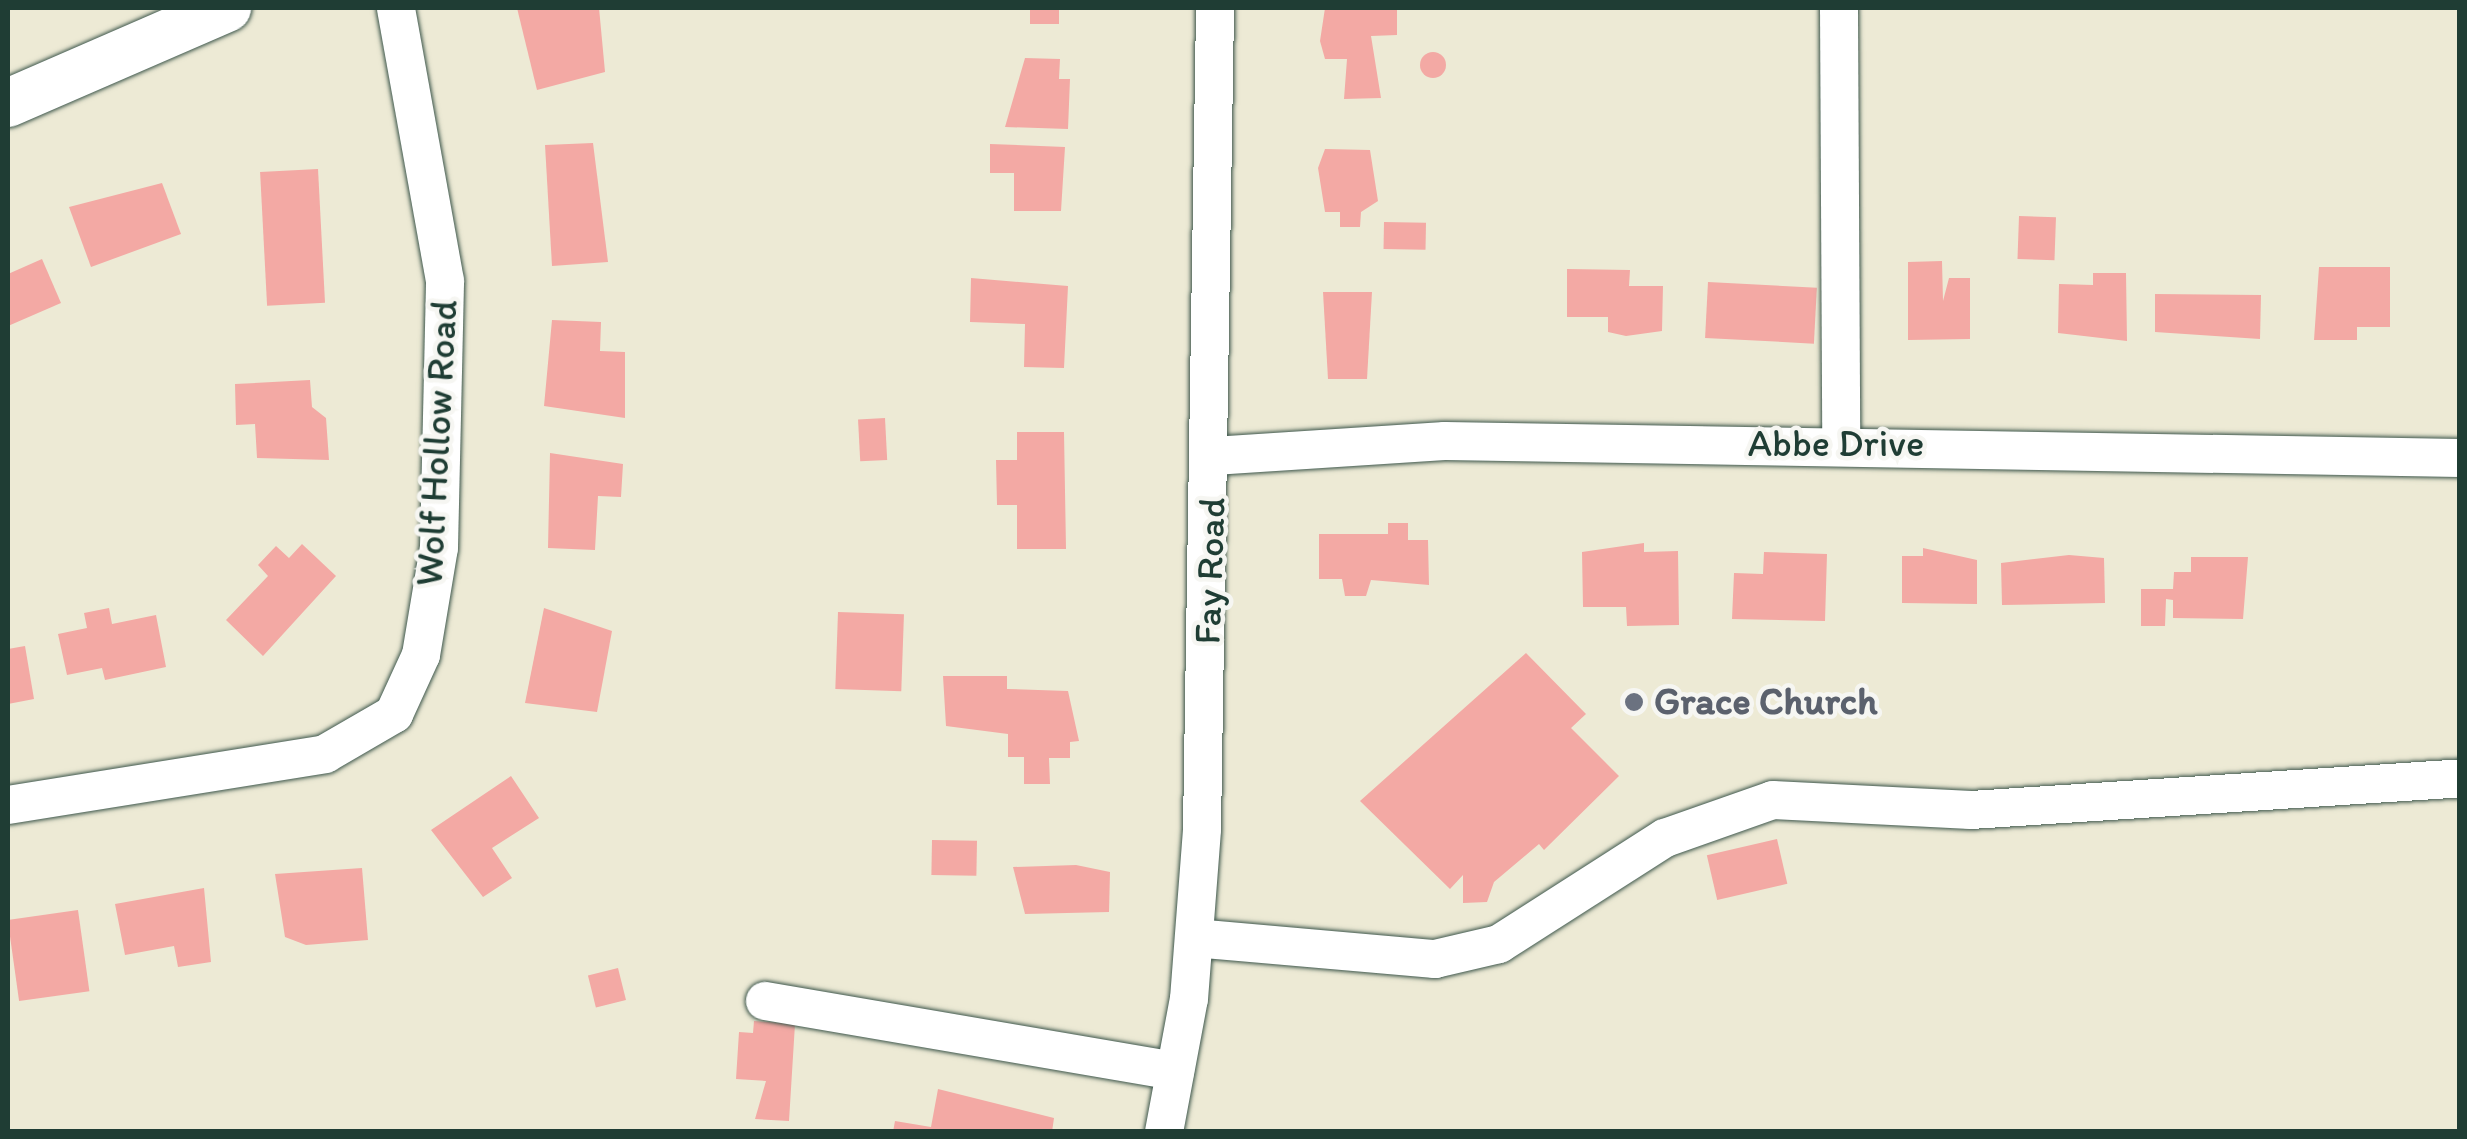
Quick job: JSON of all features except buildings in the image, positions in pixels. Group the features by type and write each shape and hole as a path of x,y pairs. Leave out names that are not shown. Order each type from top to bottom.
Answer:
{"main road":[{"path":"8,103 227,8"}],"street":[{"name":"Wolf Hollow Road","path":"8,805 325,754 394,714 421,655 438,548 445,281 396,8"},
{"name":"Fay Road","path":"1164,1132 1194,938 1213,456 1215,8"},
{"path":"1839,8 1840,444"},
{"name":"Abbe Drive","path":"1213,456 1445,441 1840,444 2460,458"},
{"path":"1194,938 1435,959 1499,944 1665,838 1773,800 1971,810 2460,778"},
{"path":"765,1000 1175,1070"}],"place":[{"name":"Grace Church","path":"1634,702"}]}
